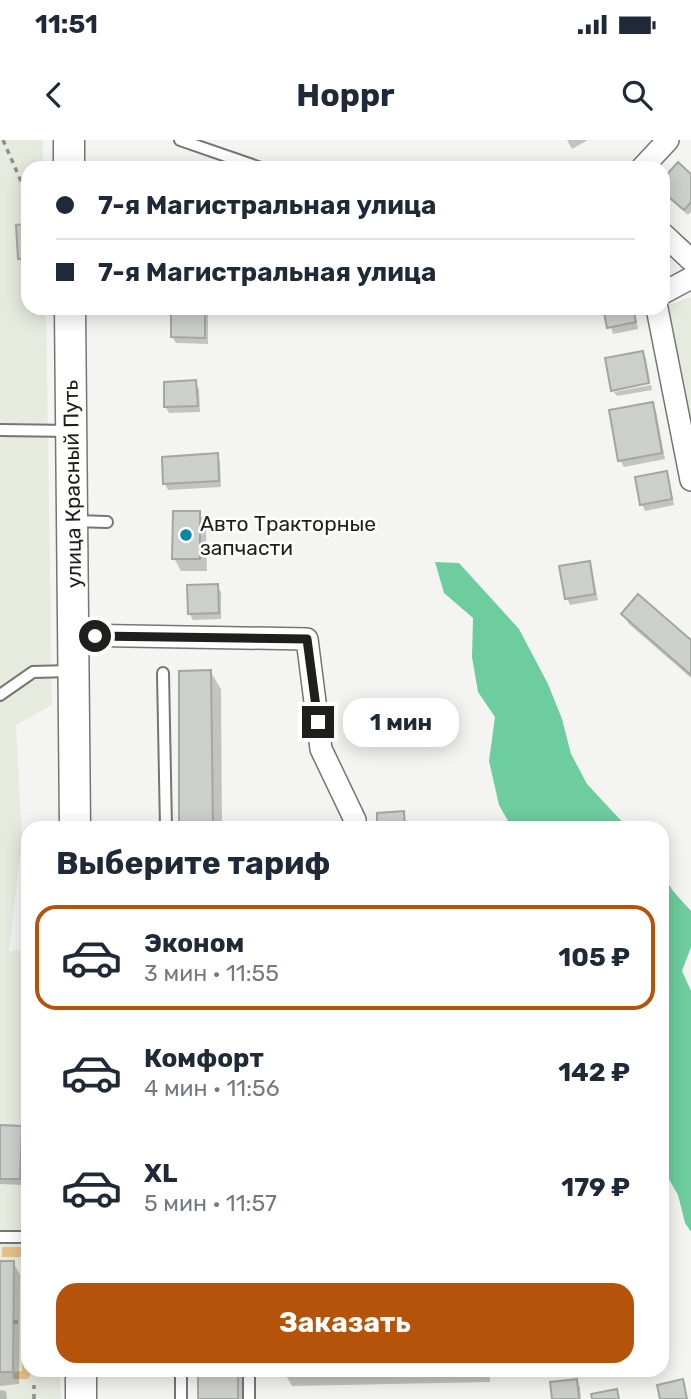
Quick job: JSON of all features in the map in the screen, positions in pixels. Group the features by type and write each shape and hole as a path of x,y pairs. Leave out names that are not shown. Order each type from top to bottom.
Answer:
{"main road":[{"path":"69,140 69,161"},
{"name":"улица Красный Путь","path":"70,315 75,821"},
{"path":"81,1377 81,1399"}],"street":[{"path":"648,161 668,140"},
{"path":"670,240 691,260"},
{"path":"670,289 691,278"},
{"path":"658,315 691,480"},
{"path":"73,635 307,639 321,750 355,821"}],"lane":[{"path":"180,140 241,161"},
{"path":"0,430 71,431"},
{"path":"72,521 107,522"},
{"path":"0,695 33,672 74,671"},
{"path":"163,673 166,821"},
{"path":"0,1237 21,1237"},
{"path":"181,1377 181,1399"},
{"path":"249,1377 249,1399"}],"path":[{"path":"3,140 21,181"},
{"path":"13,1322 21,1322"},
{"path":"34,1385 34,1399"}],"shaded area":[{"path":"0,140 43,140 43,161 21,161 21,315 46,315 52,705 16,725 21,847 9,951 21,950 21,1377 60,1377 61,1399 0,1399"},
{"path":"691,297 691,426 665,315 670,315 670,304"},
{"path":"435,562 459,563 519,629 548,684 562,719 571,754 587,784 621,821 508,821 499,805 489,761 495,717 478,692 472,657 473,618 444,593"},
{"path":"669,885 691,911 691,947 682,971 691,991 691,1232 685,1223 678,1195 669,1179"},
{"path":"2,1247 21,1247 21,1257 2,1257"},
{"path":"21,1371 21,1377 29,1377 13,1379 13,1372"}],"building":[{"path":"678,162 691,174 691,202 684,210 670,198 670,171"},
{"path":"16,225 21,225 21,259 18,259"},
{"path":"171,315 205,315 205,338 171,337"},
{"path":"604,315 634,315 636,322 607,328"},
{"path":"643,351 649,383 611,391 605,358"},
{"path":"196,380 198,406 164,407 164,382"},
{"path":"653,402 662,453 618,461 609,410"},
{"path":"218,453 219,481 163,484 162,457"},
{"path":"667,471 672,499 640,505 635,477"},
{"name":"Авто Тракторные запчасти","path":"173,511 200,511 200,559 172,559"},
{"path":"590,561 595,594 565,599 559,566"},
{"path":"218,584 219,613 188,614 187,585"},
{"path":"638,594 691,640 691,675 621,614"},
{"path":"211,670 213,821 179,821 179,671"},
{"path":"404,811 405,821 377,821 377,813"},
{"path":"0,1125 21,1126 20,1179 0,1179"},
{"path":"0,1261 14,1261 13,1372 0,1372"},
{"path":"198,1377 238,1377 238,1399 198,1399"},
{"path":"577,1379 579,1399 552,1399 550,1382"},
{"path":"683,1379 687,1399 660,1399 657,1385"},
{"path":"617,1389 619,1399 592,1399 591,1394"}],"place":[{"name":"Авто Тракторные запчасти","path":"186,535"}],"route":[{"path":"95,636 307,639 318,722"}]}
